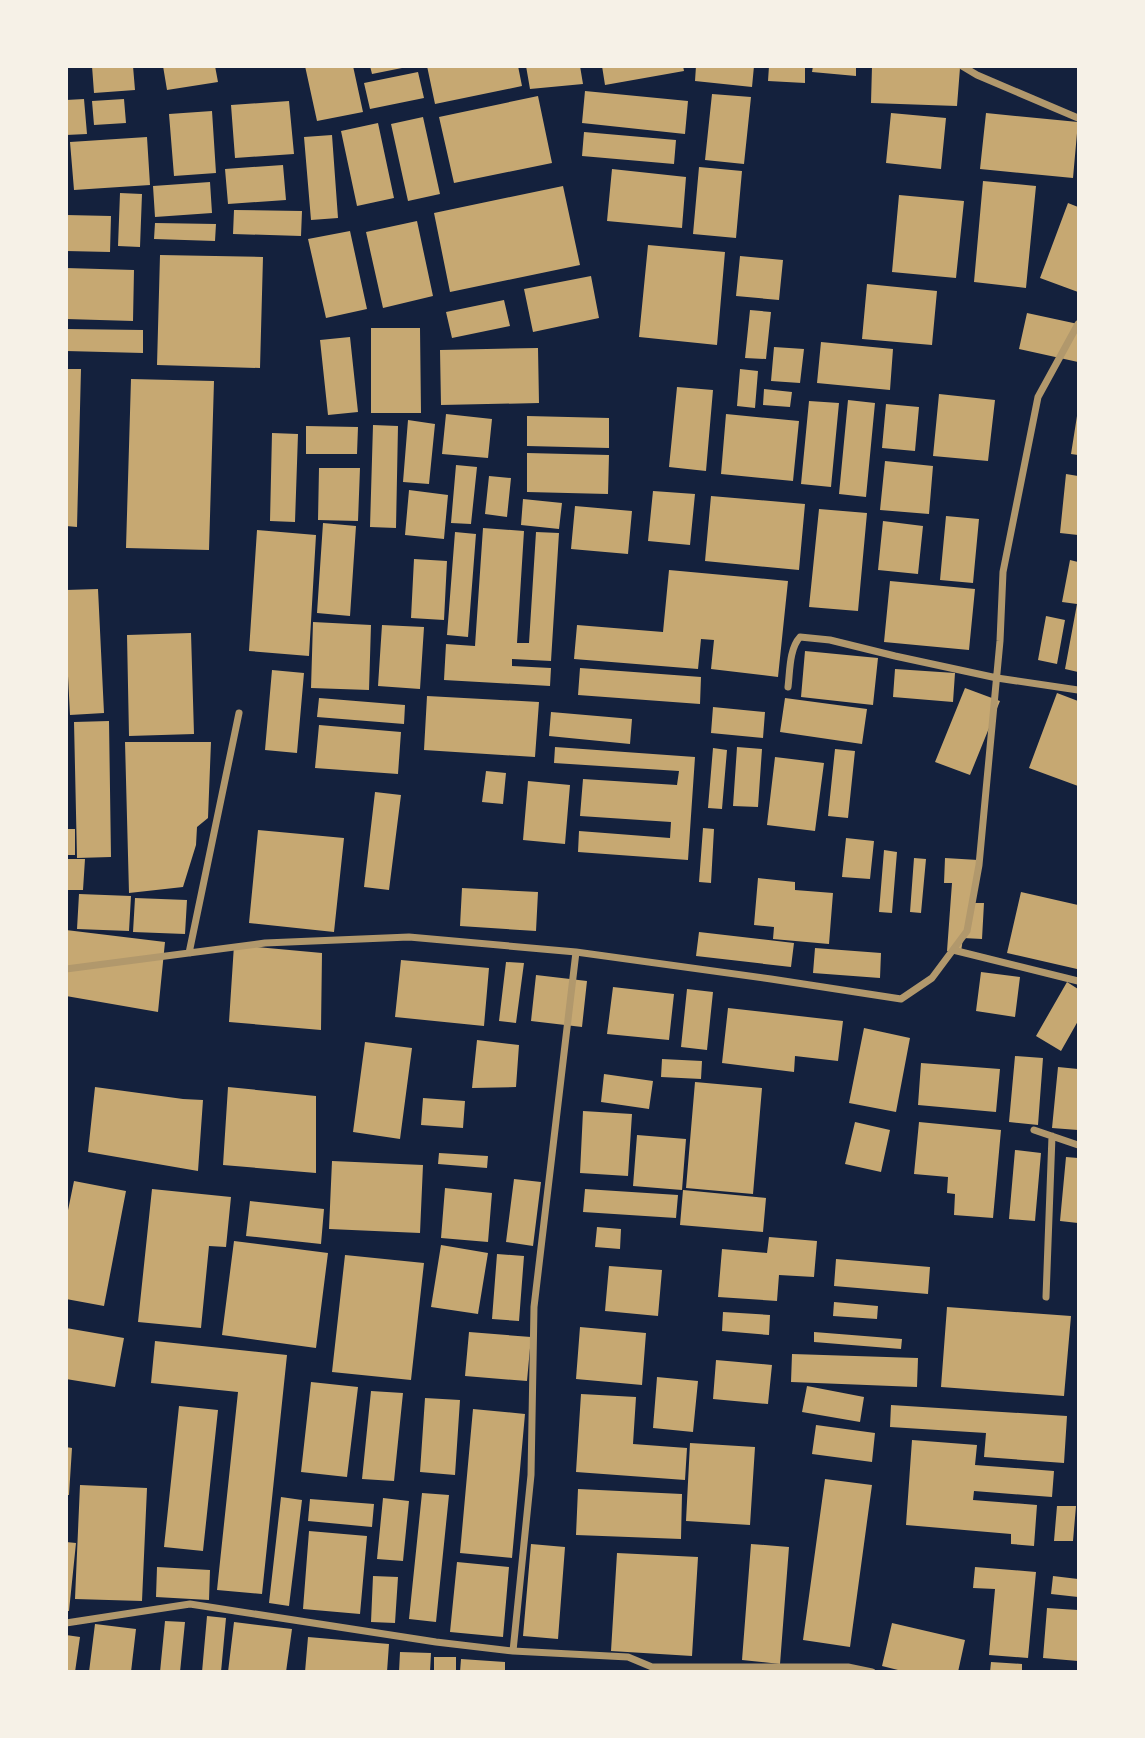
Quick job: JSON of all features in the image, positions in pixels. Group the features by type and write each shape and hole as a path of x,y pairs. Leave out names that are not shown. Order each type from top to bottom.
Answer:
{"street":[{"path":"962,66 977,75 1079,118"},
{"path":"66,969 265,943 409,937 576,952 901,999 932,978 967,931 979,866 997,678 1003,572 1038,397 1079,324"},
{"path":"788,687 794,648 800,637 830,640 997,678 1079,690"},
{"path":"189,953 239,713"},
{"path":"953,950 1079,981"},
{"path":"513,1651 531,1475 534,1307 576,952"},
{"path":"1034,1130 1079,1145"},
{"path":"1046,1297 1052,1136"},
{"path":"66,1623 190,1604 436,1642 513,1651 628,1657 653,1669 848,1668 872,1671"}],"building":[{"path":"92,66 133,66 135,90 94,93"},
{"path":"163,66 215,66 218,82 167,90"},
{"path":"305,66 353,66 363,112 317,121"},
{"path":"370,66 402,66 402,68 372,74"},
{"path":"427,66 518,66 522,86 435,104"},
{"path":"526,66 580,66 583,84 530,89"},
{"path":"602,66 683,66 684,71 605,85"},
{"path":"696,66 754,66 752,87 695,81"},
{"path":"769,66 805,66 805,83 768,81"},
{"path":"813,66 856,66 856,76 812,72"},
{"path":"872,66 960,68 957,106 871,103"},
{"path":"418,72 424,98 370,109 364,83"},
{"path":"585,91 688,101 685,134 582,123"},
{"path":"712,94 751,97 744,164 705,160"},
{"path":"538,96 552,163 454,183 439,117"},
{"path":"84,99 87,134 66,135 66,100"},
{"path":"124,99 126,123 94,125 92,101"},
{"path":"289,101 294,154 235,158 231,105"},
{"path":"212,111 216,173 174,176 169,114"},
{"path":"891,113 946,118 941,169 886,163"},
{"path":"986,113 1078,122 1073,178 980,169"},
{"path":"423,117 440,194 408,201 391,124"},
{"path":"378,123 394,198 357,206 341,131"},
{"path":"584,132 676,140 674,164 582,156"},
{"path":"332,135 338,218 311,220 304,137"},
{"path":"147,137 150,185 74,190 70,142"},
{"path":"283,165 286,200 228,204 225,169"},
{"path":"699,167 742,171 736,238 693,234"},
{"path":"612,169 686,177 682,228 607,221"},
{"path":"983,181 1036,186 1026,288 974,282"},
{"path":"210,182 212,213 155,217 153,186"},
{"path":"563,186 580,265 450,292 434,213"},
{"path":"120,193 142,194 140,247 118,246"},
{"path":"899,195 964,201 956,278 892,272"},
{"path":"1068,203 1078,207 1078,292 1040,278"},
{"path":"234,210 302,211 301,236 233,234"},
{"path":"66,215 111,216 110,252 66,251"},
{"path":"417,221 433,296 383,308 366,232"},
{"path":"155,223 216,224 215,241 154,239"},
{"path":"350,231 367,309 326,318 308,239"},
{"path":"648,245 725,252 717,345 639,337"},
{"path":"160,255 263,257 260,368 157,365"},
{"path":"740,256 783,260 779,300 736,296"},
{"path":"66,268 134,270 133,321 66,319"},
{"path":"591,276 599,318 533,332 524,289"},
{"path":"867,284 937,291 932,345 862,339"},
{"path":"504,300 510,326 452,338 446,312"},
{"path":"750,310 771,312 766,359 745,358"},
{"path":"1027,313 1078,324 1078,362 1019,349"},
{"path":"371,328 420,328 421,413 371,413"},
{"path":"66,329 143,330 143,353 66,351"},
{"path":"350,337 358,412 328,415 320,340"},
{"path":"821,342 893,349 890,390 817,383"},
{"path":"774,347 804,349 800,383 771,381"},
{"path":"538,348 539,403 441,405 440,350"},
{"path":"66,369 81,369 77,527 66,526"},
{"path":"740,369 758,371 755,408 737,406"},
{"path":"131,379 214,381 209,550 126,548"},
{"path":"677,387 713,390 706,471 669,467"},
{"path":"764,389 792,392 790,407 763,405"},
{"path":"939,394 995,400 988,461 933,456"},
{"path":"848,400 875,403 866,497 839,494"},
{"path":"809,401 839,403 831,487 801,484"},
{"path":"886,404 919,407 915,451 882,448"},
{"path":"446,414 492,419 488,458 442,454"},
{"path":"726,414 799,421 793,481 721,474"},
{"path":"527,416 609,418 609,448 527,446"},
{"path":"1078,417 1078,455 1071,454"},
{"path":"408,420 435,424 429,484 403,482"},
{"path":"373,425 398,426 396,528 370,527"},
{"path":"306,426 358,427 357,454 306,454"},
{"path":"272,433 298,434 295,522 270,521"},
{"path":"527,453 609,455 608,494 527,492"},
{"path":"885,461 933,466 929,514 880,510"},
{"path":"456,465 477,467 471,524 451,523"},
{"path":"319,468 360,468 358,521 318,520"},
{"path":"1066,474 1078,476 1078,535 1060,533"},
{"path":"489,476 511,478 507,517 485,514"},
{"path":"409,490 448,495 444,539 405,535"},
{"path":"653,491 695,494 690,545 648,541"},
{"path":"711,496 805,504 799,570 705,561"},
{"path":"523,499 562,503 559,529 521,525"},
{"path":"575,506 632,511 628,554 571,549"},
{"path":"819,509 867,513 858,611 809,607"},
{"path":"946,516 979,519 973,583 940,580"},
{"path":"883,521 923,526 918,574 878,570"},
{"path":"323,523 356,526 350,616 317,613"},
{"path":"483,528 524,531 517,643 529,643 536,532 559,533 551,661 512,659 512,666 551,668 550,686 444,680 446,644 475,646"},
{"path":"257,530 316,535 309,656 249,651"},
{"path":"455,532 476,534 468,637 447,635"},
{"path":"414,559 447,561 444,620 411,618"},
{"path":"1070,560 1078,562 1078,672 1065,669 1077,604 1062,602"},
{"path":"669,570 788,581 778,677 711,669 714,640 701,639 698,669 574,659 577,625 663,632"},
{"path":"890,581 975,589 969,650 884,642"},
{"path":"98,589 104,713 70,715 66,590"},
{"path":"1046,616 1065,620 1057,664 1038,660"},
{"path":"313,622 371,625 369,690 311,688"},
{"path":"382,625 424,627 420,689 378,686"},
{"path":"191,633 194,734 129,736 127,635"},
{"path":"805,651 878,658 873,705 801,697"},
{"path":"580,668 701,677 700,704 578,695"},
{"path":"895,669 955,673 953,702 893,697"},
{"path":"272,670 304,673 297,753 265,750"},
{"path":"965,688 1000,701 970,775 935,762"},
{"path":"1057,693 1078,701 1078,786 1029,768"},
{"path":"427,696 539,702 535,757 424,750"},
{"path":"319,698 405,705 404,724 317,717"},
{"path":"785,698 867,709 862,744 780,732"},
{"path":"713,707 765,712 763,738 711,733"},
{"path":"551,712 632,719 630,744 549,736"},
{"path":"109,721 111,857 77,858 74,722"},
{"path":"319,725 401,732 398,774 315,768"},
{"path":"125,742 211,742 208,818 197,827 196,845 183,887 129,893"},
{"path":"555,747 695,757 688,860 578,852 579,831 670,838 671,822 580,816 583,779 677,785 679,771 554,763"},
{"path":"737,747 762,749 758,807 733,806"},
{"path":"713,748 727,750 722,809 708,808"},
{"path":"835,749 855,751 848,818 828,816"},
{"path":"775,757 824,763 815,831 767,825"},
{"path":"486,771 506,773 503,804 482,802"},
{"path":"528,781 570,785 565,844 523,840"},
{"path":"375,792 401,795 389,890 364,887"},
{"path":"703,828 714,829 711,883 699,882"},
{"path":"66,829 75,829 75,855 66,855"},
{"path":"258,830 344,838 334,932 249,923"},
{"path":"846,838 874,841 870,879 842,877"},
{"path":"884,850 897,852 892,913 879,912"},
{"path":"914,858 926,859 921,913 910,912"},
{"path":"945,858 978,860 975,903 984,903 982,939 963,938 961,952 947,951 952,883 944,883"},
{"path":"66,859 85,859 83,890 66,890"},
{"path":"758,878 795,882 795,890 833,893 829,944 773,939 774,927 754,925"},
{"path":"462,888 538,892 536,931 460,926"},
{"path":"1021,892 1078,905 1077,969 1007,953"},
{"path":"79,894 131,896 129,931 77,929"},
{"path":"135,898 187,900 185,934 133,932"},
{"path":"66,930 165,942 158,1012 66,996"},
{"path":"699,932 794,943 791,967 696,956"},
{"path":"234,945 322,953 321,1030 229,1022"},
{"path":"815,948 881,953 880,978 813,973"},
{"path":"401,960 489,968 484,1026 395,1017"},
{"path":"506,962 524,963 516,1023 499,1021"},
{"path":"981,972 1020,977 1015,1017 976,1011"},
{"path":"536,975 587,981 582,1027 531,1021"},
{"path":"1067,982 1078,989 1078,1021 1061,1051 1036,1036"},
{"path":"613,987 674,994 669,1040 607,1034"},
{"path":"687,989 713,992 707,1050 681,1047"},
{"path":"728,1008 843,1021 838,1061 795,1056 794,1072 722,1063"},
{"path":"864,1028 910,1038 896,1112 849,1103"},
{"path":"477,1040 519,1045 516,1087 472,1088"},
{"path":"365,1042 412,1048 400,1139 353,1132"},
{"path":"1015,1056 1043,1058 1038,1125 1009,1122"},
{"path":"662,1059 702,1061 701,1079 661,1077"},
{"path":"921,1063 1000,1069 996,1112 918,1105"},
{"path":"1058,1067 1078,1069 1078,1130 1052,1128"},
{"path":"604,1074 653,1081 649,1109 601,1102"},
{"path":"695,1082 762,1088 753,1194 686,1188"},
{"path":"95,1087 203,1100 198,1171 88,1152"},
{"path":"228,1087 316,1096 316,1173 223,1165"},
{"path":"423,1098 465,1101 463,1128 421,1125"},
{"path":"583,1111 632,1114 628,1176 580,1173"},
{"path":"855,1122 890,1130 881,1172 845,1164"},
{"path":"919,1122 1001,1130 993,1218 954,1215 955,1194 947,1193 948,1177 914,1174"},
{"path":"637,1135 686,1139 682,1190 633,1186"},
{"path":"1015,1150 1041,1153 1035,1221 1009,1219"},
{"path":"439,1153 488,1156 487,1168 438,1164"},
{"path":"1066,1157 1078,1158 1078,1223 1060,1221"},
{"path":"332,1161 423,1165 420,1233 329,1229"},
{"path":"514,1179 541,1182 533,1246 506,1242"},
{"path":"74,1181 126,1191 104,1306 66,1299 66,1220"},
{"path":"445,1188 492,1193 488,1242 441,1238"},
{"path":"152,1189 231,1197 226,1247 209,1246 201,1328 138,1322"},
{"path":"585,1189 678,1195 676,1218 583,1212"},
{"path":"683,1190 766,1198 763,1232 680,1225"},
{"path":"250,1201 324,1209 321,1244 246,1236"},
{"path":"597,1227 621,1229 620,1249 595,1247"},
{"path":"769,1237 817,1241 814,1277 779,1275 777,1301 718,1297 722,1249 767,1253"},
{"path":"234,1241 328,1253 316,1348 222,1335"},
{"path":"441,1245 488,1253 478,1314 431,1307"},
{"path":"497,1254 524,1256 519,1321 492,1319"},
{"path":"345,1255 424,1263 411,1380 332,1372"},
{"path":"836,1259 930,1267 928,1294 834,1286"},
{"path":"609,1266 662,1270 658,1316 605,1311"},
{"path":"834,1302 878,1306 877,1319 833,1316"},
{"path":"947,1307 1071,1316 1064,1396 941,1387"},
{"path":"723,1312 770,1315 769,1335 722,1331"},
{"path":"580,1327 646,1333 642,1385 576,1379"},
{"path":"66,1328 124,1338 115,1387 66,1379"},
{"path":"469,1332 531,1337 527,1381 465,1376"},
{"path":"814,1332 902,1339 901,1349 814,1342"},
{"path":"155,1341 287,1355 262,1594 217,1590 238,1392 151,1383"},
{"path":"792,1354 918,1358 917,1387 791,1382"},
{"path":"716,1360 772,1365 768,1404 713,1399"},
{"path":"657,1377 698,1381 693,1432 653,1428"},
{"path":"311,1382 358,1387 347,1477 301,1472"},
{"path":"807,1386 864,1397 860,1422 802,1412"},
{"path":"371,1391 403,1393 394,1481 362,1479"},
{"path":"581,1394 636,1397 633,1444 687,1448 685,1480 576,1472"},
{"path":"425,1398 460,1400 455,1475 420,1472"},
{"path":"891,1405 1067,1416 1064,1463 984,1457 986,1433 890,1427"},
{"path":"179,1406 218,1410 203,1551 164,1547"},
{"path":"473,1409 525,1414 512,1558 460,1553"},
{"path":"816,1425 875,1433 872,1462 812,1454"},
{"path":"912,1440 977,1445 975,1465 1054,1471 1052,1497 974,1491 973,1500 1037,1505 1034,1546 1011,1544 1011,1534 906,1525"},
{"path":"690,1443 755,1447 750,1525 686,1521"},
{"path":"66,1447 72,1448 69,1495 66,1495"},
{"path":"825,1479 872,1485 850,1647 803,1640"},
{"path":"80,1485 147,1488 142,1601 75,1599"},
{"path":"578,1489 682,1494 681,1539 576,1535"},
{"path":"422,1493 449,1495 436,1622 409,1619"},
{"path":"281,1497 302,1500 289,1606 269,1603"},
{"path":"383,1498 409,1501 403,1561 377,1559"},
{"path":"310,1499 374,1504 372,1527 308,1521"},
{"path":"1057,1506 1076,1506 1073,1541 1054,1541"},
{"path":"309,1531 367,1536 360,1614 303,1609"},
{"path":"66,1542 76,1543 69,1611 66,1611"},
{"path":"531,1544 565,1547 558,1639 523,1636"},
{"path":"751,1544 789,1547 780,1664 742,1660"},
{"path":"617,1553 698,1557 692,1656 611,1651"},
{"path":"457,1562 509,1567 503,1637 450,1632"},
{"path":"157,1567 210,1570 209,1600 156,1597"},
{"path":"975,1567 1036,1572 1028,1658 989,1655 995,1589 973,1588"},
{"path":"373,1576 398,1577 395,1623 371,1622"},
{"path":"1053,1576 1078,1579 1078,1597 1051,1594"},
{"path":"1047,1608 1078,1610 1078,1661 1043,1658"},
{"path":"207,1616 226,1618 221,1672 202,1672"},
{"path":"165,1621 185,1622 180,1672 160,1672"},
{"path":"234,1622 292,1629 286,1672 228,1672"},
{"path":"892,1623 965,1640 958,1672 906,1672 882,1666"},
{"path":"95,1624 136,1629 131,1672 89,1672"},
{"path":"66,1635 80,1637 75,1672 66,1672"},
{"path":"308,1637 389,1644 387,1672 305,1672"},
{"path":"400,1652 431,1653 430,1672 399,1672"},
{"path":"434,1657 456,1657 456,1672 434,1672"},
{"path":"461,1659 505,1662 505,1672 460,1672"},
{"path":"991,1662 1022,1664 1022,1672 990,1672"}]}
